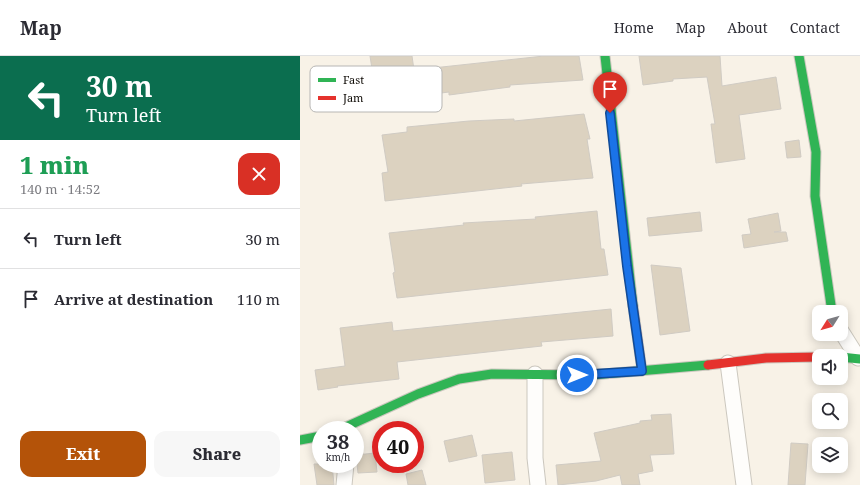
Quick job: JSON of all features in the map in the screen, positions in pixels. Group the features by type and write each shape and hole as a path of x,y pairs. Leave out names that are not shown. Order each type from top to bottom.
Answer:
{"street":[{"path":"605,56 627,266 642,371"},
{"path":"799,56 816,152 815,196 830,305"},
{"path":"848,341 859,358"},
{"path":"363,421 418,394 458,379 492,374 592,375 728,363 766,358 812,357"},
{"path":"848,357 859,358"},
{"path":"728,363 744,485"},
{"path":"534,374 535,458 538,485"},
{"path":"300,440 312,438"},
{"path":"344,485 345,473"}],"building":[{"path":"370,56 412,56 413,66 372,66"},
{"path":"544,56 579,56 583,80 510,85 510,87 449,95 449,92 442,93 442,67"},
{"path":"639,56 720,56 722,86 776,77 781,109 739,115 745,159 716,163 711,124 715,124 707,77 673,79 673,81 643,85"},
{"path":"584,114 590,139 587,139 593,178 521,184 522,186 385,201 382,173 388,172 382,135 407,132 407,127 469,121 514,119 514,121"},
{"path":"799,140 801,157 787,158 785,142"},
{"path":"597,211 601,249 604,249 608,275 397,298 389,233 464,225 463,223 536,219 535,217"},
{"path":"700,212 702,231 649,236 647,218"},
{"path":"778,213 781,231 774,232 786,232 788,241 744,248 742,235 751,234 748,219"},
{"path":"651,265 681,268 690,331 660,335"},
{"path":"611,309 613,336 541,342 542,346 397,362 399,379 337,386 338,387 318,390 315,370 345,366 340,328 392,322 393,331"},
{"path":"671,414 674,454 650,455 653,471 638,474 640,485 622,485 620,475 596,481 558,485 556,465 601,461 594,433 640,423 640,421 652,420 651,415"},
{"path":"472,435 477,456 449,462 444,441"},
{"path":"791,443 808,444 805,485 788,485"},
{"path":"512,452 515,480 485,483 482,455"},
{"path":"372,453 372,472 364,473 364,454"},
{"path":"315,473 333,473 334,485 317,485"},
{"path":"423,473 426,485 408,485 406,474"}],"traffic: fast":[{"path":"605,56 633,306"},
{"path":"799,56 816,152 815,196 831,305"},
{"path":"848,358 860,359"},
{"path":"359,421 418,394 459,379 492,374 592,375 708,365"},
{"path":"300,440 312,438"}],"traffic: jam":[{"path":"633,306 642,371"},
{"path":"708,365 766,358 812,357"}],"route":[{"path":"577,375 642,371 627,266 610,113"}]}
